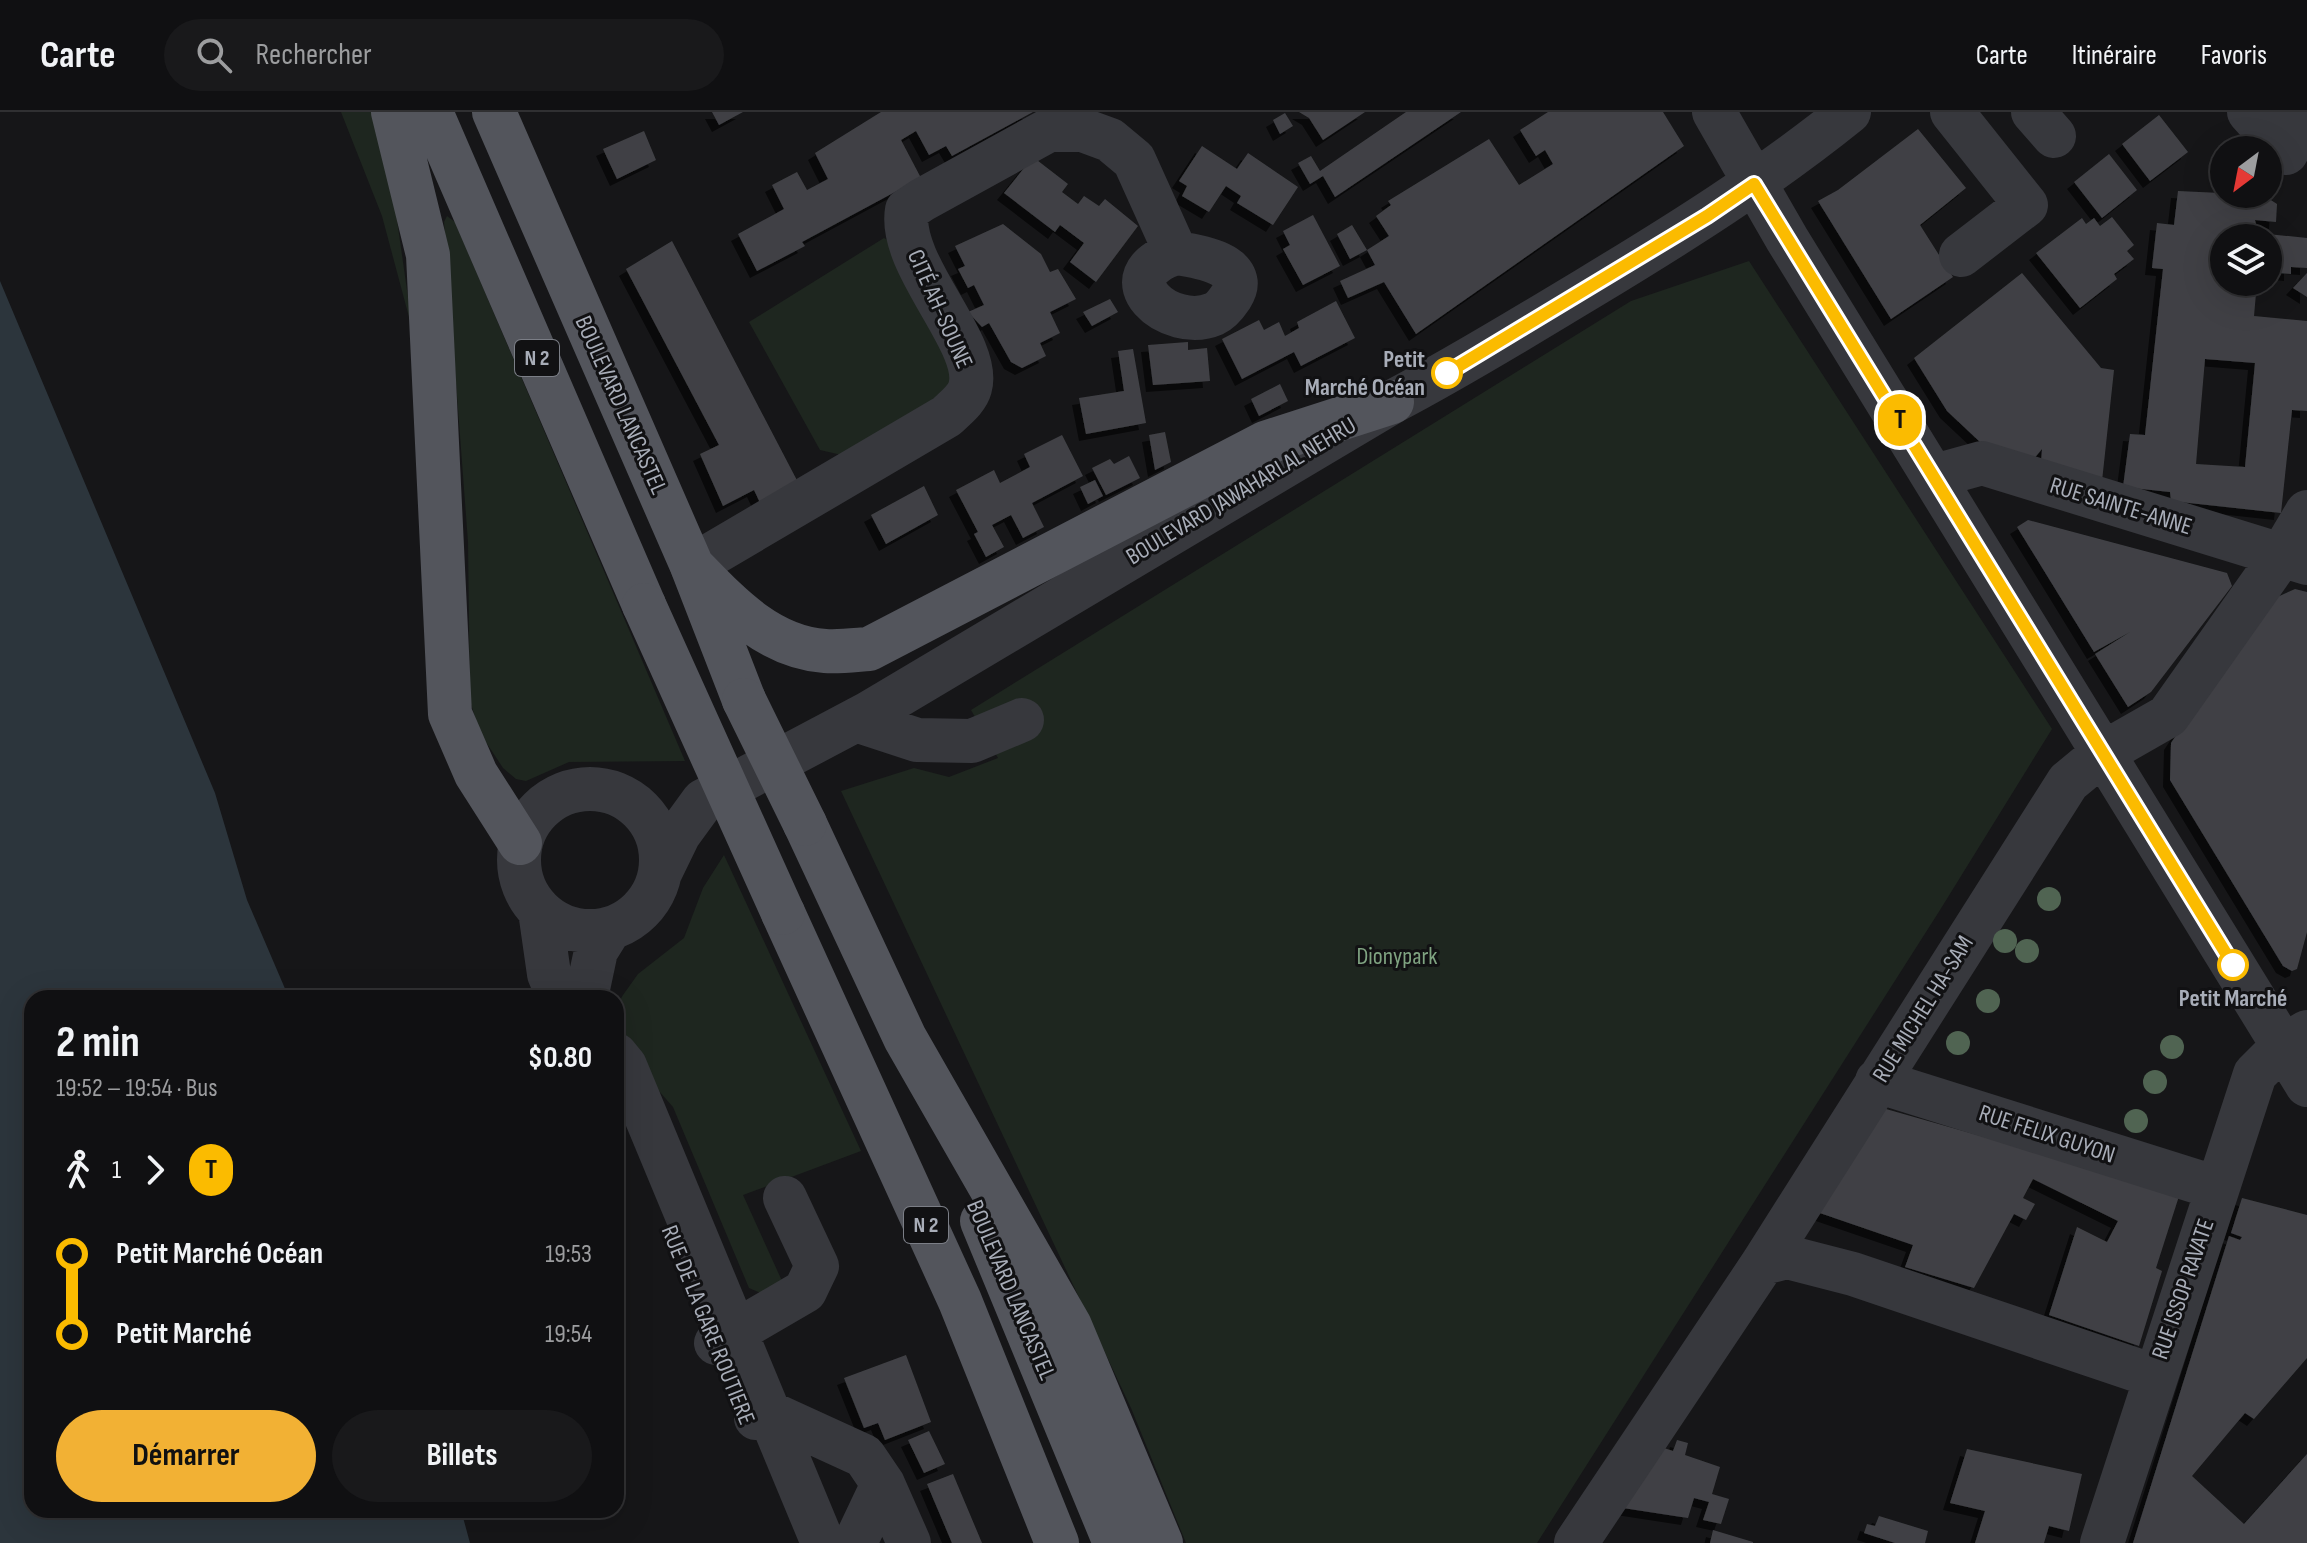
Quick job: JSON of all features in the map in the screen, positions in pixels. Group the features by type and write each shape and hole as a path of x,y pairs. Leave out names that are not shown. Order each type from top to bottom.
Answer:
{"main road":[{"path":"393,112 428,255 450,714 476,774 520,843"},
{"name":"N 2","path":"431,112 644,605 960,1301 1057,1543"},
{"name":"BOULEVARD LANCASTEL","path":"494,112 692,566 744,700 905,1038 1115,1543"},
{"path":"692,566 743,619 787,641 824,651 869,649 1265,443 1392,402"},
{"path":"905,1038 1070,1326 1161,1543"}],"street":[{"path":"1688,112 1754,184"},
{"path":"1714,112 1754,184 2103,753 2295,1039 2307,1085"},
{"path":"1737,112 1754,184"},
{"name":"BOULEVARD JAWAHARLAL NEHRU","path":"661,871 679,834 703,801 856,720 1392,402 1447,373 1707,216 1849,112"},
{"path":"1952,112 2026,205 1961,255"},
{"path":"2249,112 2286,153 2306,119 2300,112"},
{"name":"CITÉ AH-SOUNE","path":"692,566 947,416 970,389 971,375 965,355 910,245 905,222 907,210 922,200 1049,130 1083,130 1110,140 1134,160 1176,253"},
{"name":"RUE SAINTE-ANNE","path":"1935,476 1982,463 2294,560"},
{"name":"RUE MICHEL HA-SAM","path":"1576,1543 1763,1263 2068,782 2103,753 2168,716 2294,560 2307,512"},
{"path":"856,720 917,740 972,741 1022,720"},
{"path":"588,990 596,951 609,930 644,908 656,891 662,850 656,830 645,813 629,800 608,790 585,788 563,793 543,805 529,822 520,843 519,868 526,891 540,911 560,925 584,931 609,930"},
{"name":"BOULEVARD JAWAHARLAL NEHRU","path":"629,800 703,801"},
{"path":"540,911 549,974 556,990"},
{"name":"RUE ISSOP RAVATE","path":"2102,1543 2120,1432 2154,1376 2255,1074 2295,1039"},
{"path":"624,1065 726,1337 805,1291 817,1266 785,1198"},
{"name":"RUE FELIX GUYON","path":"1877,1081 2217,1188"},
{"name":"RUE DE LA GARE ROUTIERE","path":"624,1125 726,1337 758,1417 795,1543"},
{"path":"1763,1263 1787,1257 1853,1274 2154,1376"},
{"path":"758,1417 864,1456 883,1484 902,1538"},
{"path":"758,1417 823,1543"},
{"path":"855,1543 883,1484"}],"green space":[{"path":"341,112 372,112 391,178 413,332 382,216"},
{"path":"447,216 455,222 685,761 569,762 526,781 516,779 503,768 480,733 470,701 468,542 444,222"},
{"path":"884,238 893,243 952,354 952,390 846,456 820,450 749,322"},
{"name":"Dionypark","path":"1749,261 2052,729 1537,1543 1186,1543 1131,1408 841,791 914,768 949,777 998,758 971,710 1631,301"},
{"path":"724,855 861,1151 743,1195 782,1281 763,1294 749,1288 673,1107 624,1047 624,994 638,974 684,938 703,888"}],"shaded area":[{"path":"0,281 215,793 247,900 286,990 24,990 24,1518 463,1518 470,1543 0,1543"}],"building":[{"path":"712,112 743,112 719,125"},
{"path":"881,112 1033,112 952,156 946,146 929,155 916,131 901,140 921,178 802,242 805,246 757,271 738,234 784,209 772,185 797,172 807,190 828,179 815,153"},
{"path":"1299,112 1365,112 1323,140 1309,118"},
{"path":"1406,112 1461,112 1335,197 1323,176 1310,184 1298,163 1311,156 1320,171"},
{"path":"1548,112 1663,112 1684,146 1416,334 1384,282 1348,298 1340,281 1375,265 1367,250 1389,236 1376,216 1391,205 1388,201 1489,139 1519,185 1553,164 1545,150 1536,156 1520,130"},
{"path":"1285,113 1293,126 1280,134 1273,120"},
{"path":"2159,115 2188,152 2150,181 2122,144"},
{"path":"1918,129 1966,188 1920,225 1953,277 1891,319 1818,201 1838,190"},
{"path":"644,131 656,160 617,179 603,149"},
{"path":"1202,146 1237,169 1248,153 1298,187 1273,225 1237,203 1241,196 1226,186 1209,212 1182,196 1187,186 1179,181"},
{"path":"2109,154 2137,190 2102,218 2074,182"},
{"path":"1033,157 1068,184 1062,192 1078,204 1084,196 1099,206 1105,199 1138,226 1096,282 1070,262 1084,243 1060,225 1055,232 1004,193"},
{"path":"2178,191 2210,193 2210,208 2277,208 2276,222 2255,220 2256,224 2210,224 2210,296 2256,296 2254,316 2307,321 2307,411 2292,410 2281,513 2171,501 2170,492 2123,487 2130,434 2145,435 2163,269 2152,268 2157,223 2174,225","holes":["2205,359 2255,363 2245,467 2196,464"]},
{"path":"1313,215 1340,266 1303,285 1283,249 1290,245 1283,231"},
{"path":"2112,217 2134,245 2127,251 2134,259 2114,274 2117,279 2080,308 2036,253 2082,218 2086,224 2094,218 2100,226"},
{"path":"1003,224 1041,254 1050,272 1058,269 1076,299 1050,312 1060,333 1040,343 1046,356 1022,368 1011,362 989,323 982,327 968,312 984,305 974,285 968,288 958,269 965,266 955,246"},
{"path":"1352,225 1367,250 1350,259 1337,234"},
{"path":"2282,235 2307,238 2307,268 2291,267 2291,274 2282,273"},
{"path":"672,241 801,488 762,507 754,490 723,506 700,454 719,445 626,269"},
{"path":"2022,273 2101,368 2114,370 2102,481 2040,477 2042,449 2032,461 1980,442 1947,411 1914,358"},
{"path":"2307,273 2307,297 2293,288"},
{"path":"1110,299 1118,312 1092,326 1083,312"},
{"path":"1336,301 1355,338 1301,366 1294,352 1242,379 1222,339 1259,320 1264,330 1279,322 1285,336 1299,328 1297,322"},
{"path":"1188,342 1188,350 1207,348 1210,381 1153,385 1148,345"},
{"path":"1133,349 1146,423 1086,434 1079,398 1124,391 1118,351"},
{"path":"1280,384 1288,401 1259,416 1251,399"},
{"path":"1165,432 1171,462 1155,470 1149,435"},
{"path":"1062,435 1083,476 1032,503 1044,527 1023,538 1011,515 992,525 1004,547 986,557 974,534 978,532 956,490 994,470 1000,483 1030,467 1024,454"},
{"path":"1129,456 1140,478 1106,495 1092,468 1110,459 1114,464"},
{"path":"1095,480 1103,496 1088,504 1080,487"},
{"path":"924,486 938,515 886,544 871,515"},
{"path":"2028,520 2227,573 2232,586 2151,692 2128,707 2095,654 2130,632 2094,652 2017,527"},
{"path":"2295,589 2307,592 2307,932 2297,969 2292,971 2283,966 2170,780 2171,743 2264,603"},
{"path":"1879,1107 2180,1193 2156,1268 2162,1271 2139,1346 2049,1315 2077,1227 2107,1242 2118,1221 2033,1179 2023,1198 2035,1204 2026,1220 2014,1214 1974,1288 1905,1267 1913,1245 1814,1211"},
{"path":"2242,1198 2307,1215 2307,1358 2254,1419 2245,1413 2192,1476 2244,1524 2307,1454 2307,1543 2133,1543 2229,1236 2240,1240 2242,1237 2231,1233"},
{"path":"906,1355 931,1422 885,1440 878,1423 864,1428 844,1378"},
{"path":"929,1431 945,1464 924,1473 908,1440"},
{"path":"1677,1440 1688,1443 1685,1455 1720,1467 1712,1494 1729,1499 1721,1524 1703,1520 1709,1502 1694,1498 1688,1518 1623,1508 1661,1447 1673,1451"},
{"path":"1967,1449 2082,1474 2069,1531 2049,1526 2044,1543 1975,1543 1985,1511 1950,1503"},
{"path":"953,1474 982,1543 952,1543 927,1484"},
{"path":"1879,1516 1928,1531 1925,1543 1895,1543 1864,1533 1867,1524 1875,1526"},
{"path":"1713,1530 1753,1542 1753,1543 1710,1543"}],"bus line":[{"name":"T","path":"1447,373 1707,216 1754,184 2233,965"}],"place":[{"name":"Petit Marché Océan","path":"1447,373"},
{"name":"Petit Marché","path":"2233,965"}]}
